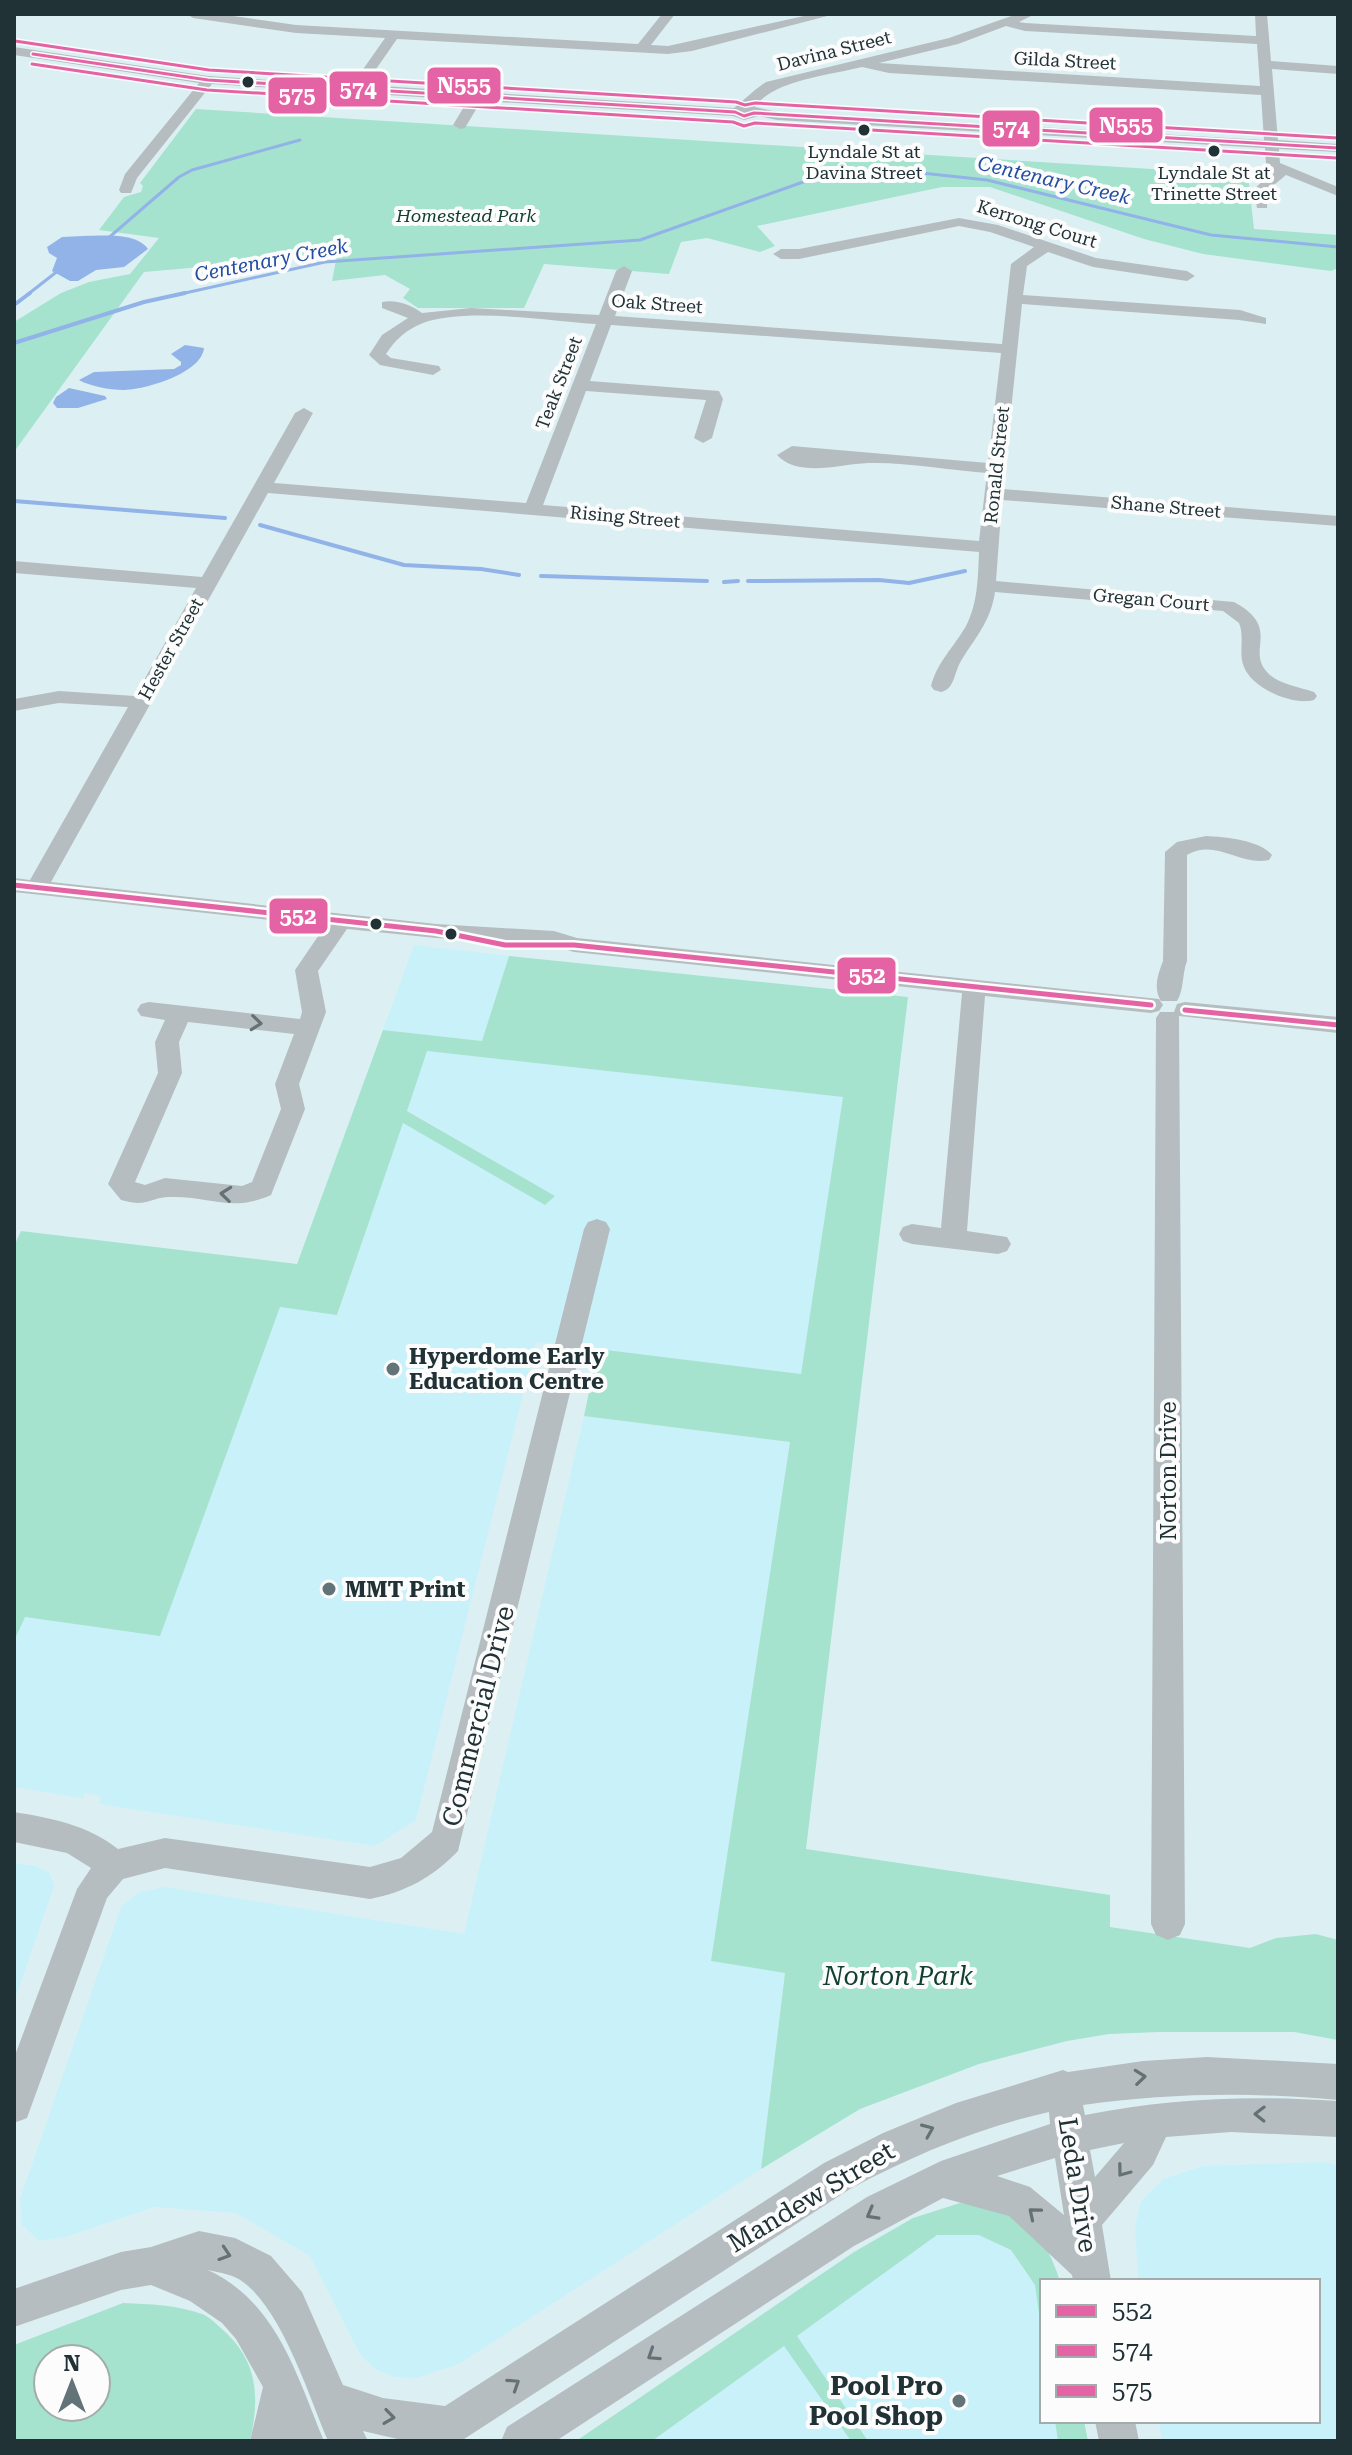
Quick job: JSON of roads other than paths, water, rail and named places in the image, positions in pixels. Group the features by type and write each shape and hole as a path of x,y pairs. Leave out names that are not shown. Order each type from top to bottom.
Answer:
{"street":[{"path":"193,14 296,29 641,49 692,47 829,14"},
{"path":"296,29 305,14"},
{"path":"641,49 669,14"},
{"name":"Davina Street","path":"745,111 755,96 771,85 953,41 1029,14"},
{"path":"1261,14 1273,165 1338,192"},
{"path":"1008,23 1025,27 1263,40"},
{"path":"356,89 393,35"},
{"path":"14,51 208,80 1338,148"},
{"path":"21,67 33,54"},
{"name":"Gilda Street","path":"861,63 889,69 1268,91"},
{"path":"1265,64 1338,70"},
{"path":"126,190 130,177 208,80"},
{"path":"460,125 476,97"},
{"path":"1262,205 1261,189 1282,171"},
{"name":"Kerrong Court","path":"781,254 799,254 959,222 993,228 1093,262 1187,276"},
{"name":"Ronald Street","path":"941,686 944,668 976,626 987,586 988,547 1019,264 1046,246"},
{"name":"Teak Street","path":"532,510 624,271"},
{"path":"1014,299 1240,315 1260,321"},
{"path":"388,305 408,310 418,318 396,331 377,355 386,362 434,371"},
{"name":"Oak Street","path":"418,318 439,314 507,313 1009,349"},
{"path":"579,385 713,395 715,399 703,438"},
{"name":"Hester Street","path":"38,885 304,413"},
{"path":"681,437 725,440"},
{"path":"860,459 997,469"},
{"name":"Rising Street","path":"262,487 988,547"},
{"name":"Shane Street","path":"994,494 1338,521"},
{"path":"14,567 208,583"},
{"name":"Gregan Court","path":"987,586 1227,606 1243,613 1250,621 1253,667 1260,677 1307,696"},
{"path":"14,705 59,697 141,702"},
{"name":"Norton Drive","path":"1168,1924 1168,1007 1169,976 1175,961 1176,852 1195,843 1238,847 1261,855"},
{"path":"14,885 38,885 85,895 436,931 511,945 553,948 574,945 1338,1025"},
{"path":"179,1015 167,1042 170,1073 121,1184 130,1193 147,1195 165,1187 245,1196 262,1188 293,1109 287,1084 314,1012 307,970 332,938 339,921"},
{"path":"953,1239 974,987"},
{"path":"149,1010 308,1028"},
{"name":"Commercial Drive","path":"113,1866 165,1853 370,1883 394,1880 423,1865 446,1840 597,1229"},
{"path":"912,1234 998,1244"},
{"path":"14,1827 66,1835 95,1850 113,1866 94,1889 14,2105"},
{"name":"Mandew Street","path":"437,2434 845,2171 940,2125 983,2109 1063,2088 1150,2076 1212,2073 1338,2082"},
{"name":"Leda Drive","path":"1063,2088 1091,2274"},
{"name":"Mandew Street","path":"521,2441 857,2222 941,2179 1008,2154 1071,2136 1156,2120 1257,2114 1338,2119"},
{"path":"1083,2219 1140,2152 1156,2120"},
{"path":"941,2179 1017,2200 1031,2209 1091,2274"},
{"path":"14,2308 121,2271 209,2250 235,2257 258,2269 289,2305 348,2441"},
{"path":"151,2266 216,2294 236,2310 257,2336 304,2441"},
{"path":"270,2441 281,2389"},
{"path":"331,2400 437,2434"}],"water":[{"path":"62,237 127,237 148,249 124,267 96,270 78,281 70,281 52,271 57,258 49,253 47,247"},
{"path":"185,345 204,348 201,357 183,372 158,383 118,390 79,380 94,372 174,369 181,362 171,354"},
{"path":"69,388 107,399 78,408 57,408 53,403 56,397"}],"waterway":[{"path":"106,240 179,177 192,170 300,140"},
{"name":"Centenary Creek","path":"176,295 325,262 640,240 803,182 860,171 903,171 987,180 1211,235 1338,247"},
{"path":"27,295 59,270"},
{"path":"14,305 30,293"},
{"name":"Centenary Creek","path":"14,343 144,302 185,293"},
{"path":"14,501 225,518"},
{"path":"260,525 404,565 481,569 519,575"},
{"path":"748,581 879,580 909,583 965,571"},
{"path":"541,576 707,581"},
{"path":"724,582 738,581"}],"place":[{"name":"Lyndale St at Davina Street","path":"864,130"},
{"name":"Lyndale St at Trinette Street","path":"1214,151"},
{"name":"Hyperdome Early Education Centre","path":"393,1369"},
{"name":"MMT Print","path":"329,1589"},
{"name":"Pool Pro Pool Shop","path":"959,2401"}],"park label":[{"name":"Homestead Park","path":"466,216"},
{"name":"Norton Park","path":"898,1976"}]}
